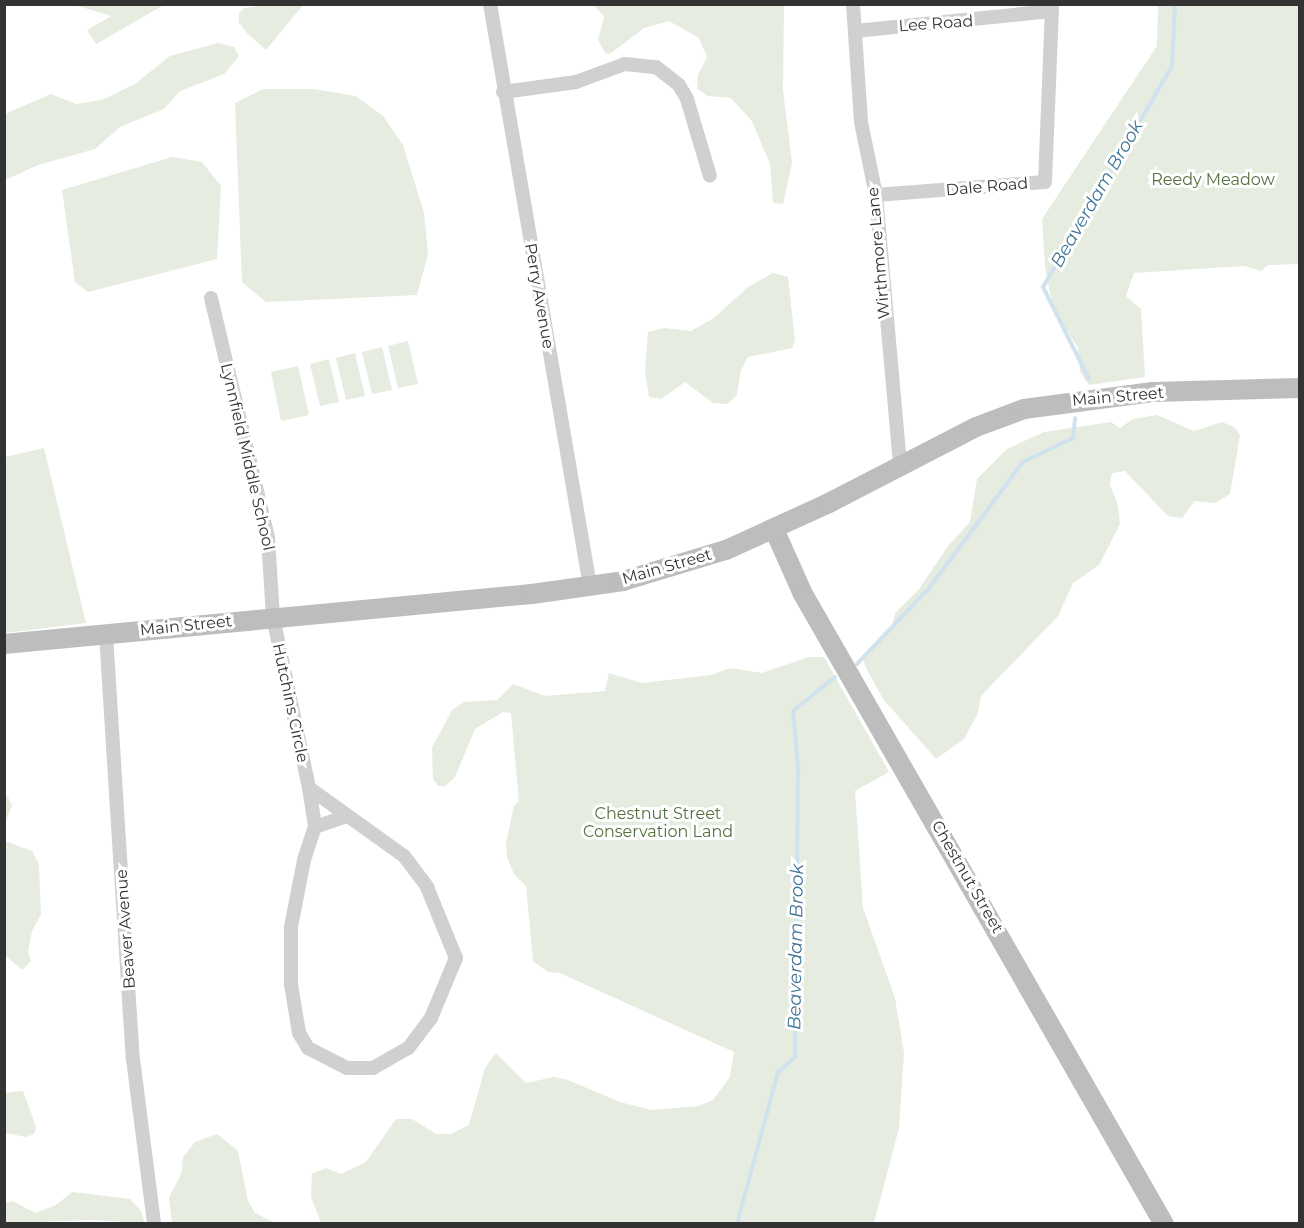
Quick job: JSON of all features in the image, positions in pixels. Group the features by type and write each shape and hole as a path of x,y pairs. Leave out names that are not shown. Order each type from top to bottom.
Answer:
{"street":[{"name":"Perry Avenue","path":"490,4 503,92 590,586"},
{"name":"Wirthmore Lane","path":"853,4 861,122 876,195 900,466"},
{"name":"Lee Road","path":"855,31 1051,8"},
{"name":"Dale Road","path":"876,195 1045,182 1052,56 1051,8"},
{"path":"503,92 576,82 625,64 656,67 680,85 687,99 710,176"},
{"name":"Lynnfield Middle School","path":"211,298 268,537 273,617"},
{"name":"Main Street","path":"4,644 590,586 671,569 774,529 976,427 1056,403 1153,392 1299,388"},
{"name":"Chestnut Street","path":"774,529 809,604 1164,1224"},
{"name":"Hutchins Circle","path":"273,617 315,826 304,860 291,927 291,984 299,1033 308,1048 322,1058 347,1068 373,1068 408,1048 431,1018 456,958 427,887 404,856 309,788"},
{"name":"Beaver Avenue","path":"106,634 133,1059 154,1224"},
{"path":"315,826 347,816"}],"green space":[{"path":"75,5 164,5 96,44 87,30 111,16"},
{"path":"303,5 266,50 239,23 239,14 244,8"},
{"path":"594,5 784,5 783,90 792,163 783,204 773,203 770,164 752,121 731,98 708,96 697,89 698,75 707,57 699,38 669,21 644,28 610,54 605,53 598,40 604,17"},
{"name":"Reedy Meadow","path":"1158,5 1299,5 1299,264 1268,265 1261,271 1244,266 1134,273 1126,296 1141,309 1145,377 1089,385 1080,372 1078,348 1053,309 1045,267 1042,219 1157,46"},
{"path":"218,43 234,47 239,56 224,74 180,91 164,109 120,127 95,149 38,165 5,180 5,115 9,112 51,94 76,104 102,100 135,84 170,56"},
{"path":"263,89 313,89 356,96 383,116 403,145 424,213 428,254 417,295 266,302 242,282 235,103"},
{"path":"172,157 202,162 221,186 217,259 88,292 75,282 62,190"},
{"path":"773,273 788,277 795,340 792,348 748,357 741,370 737,395 727,404 713,403 685,382 661,399 649,397 645,371 648,332 664,328 691,331 714,318 748,287"},
{"path":"408,341 418,384 398,388 388,346"},
{"path":"382,347 392,390 372,394 362,352"},
{"path":"355,353 365,396 346,400 336,358"},
{"path":"329,359 339,402 320,406 310,364"},
{"path":"298,366 309,415 281,421 271,372"},
{"path":"1157,415 1194,431 1222,422 1234,427 1240,435 1230,494 1215,503 1195,501 1182,518 1168,516 1125,471 1112,473 1110,484 1118,506 1120,524 1099,565 1073,583 1058,616 981,696 978,713 964,739 936,759 883,699 865,666 863,655 892,628 895,613 919,589 948,546 970,522 977,479 1007,449 1044,432 1111,422 1120,428 1133,419"},
{"path":"44,448 86,623 5,633 5,457"},
{"name":"Chestnut Street Conservation Land","path":"809,657 824,657 889,772 855,791 863,908 895,998 904,1053 899,1128 874,1223 321,1223 311,1197 312,1174 326,1168 341,1174 366,1162 396,1119 412,1119 436,1134 451,1134 469,1125 485,1068 496,1053 526,1083 554,1077 568,1080 620,1102 651,1110 699,1106 713,1100 730,1077 734,1052 560,973 548,972 533,961 526,886 514,874 507,857 506,843 514,806 519,801 511,713 503,712 475,729 455,777 445,786 438,786 433,779 432,748 452,710 464,702 497,700 513,684 545,696 605,691 609,673 641,683 712,675 730,668 762,673"},
{"path":"5,792 12,805 5,824"},
{"path":"5,841 32,851 39,865 41,914 32,931 28,952 31,961 22,970 5,955"},
{"path":"23,1091 36,1127 34,1134 26,1137 5,1133 5,1093"},
{"path":"217,1134 238,1151 248,1201 255,1213 275,1223 172,1223 169,1198 182,1172 183,1157 195,1142"},
{"path":"72,1192 130,1199 141,1211 145,1223 93,1220 5,1223 5,1203 13,1201 35,1213 56,1205"}],"waterway":[{"name":"Beaverdam Brook","path":"1089,379 1043,287 1172,66 1175,4"},
{"name":"Beaverdam Brook","path":"857,664 929,588 1023,462 1073,438 1075,418"},
{"name":"Beaverdam Brook","path":"737,1224 778,1072 795,1057 798,766 793,711 835,677"}]}
